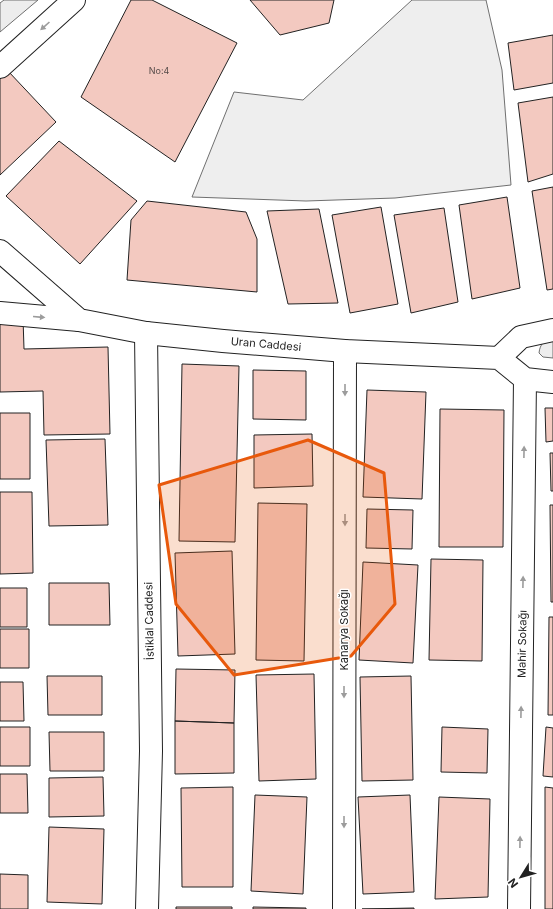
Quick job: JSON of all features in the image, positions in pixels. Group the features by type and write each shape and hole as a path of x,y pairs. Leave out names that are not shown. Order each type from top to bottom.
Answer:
{"street":[{"path":"0,67 74,0"},
{"path":"0,251 79,320"},
{"name":"Uran Caddesi","path":"0,313 79,320 146,333 345,351 499,358"},
{"path":"553,330 521,337 499,358 525,379 553,382"},
{"name":"İstiklal Caddesi","path":"146,333 151,751 147,909"},
{"name":"Kanarya Sokağı","path":"344,909 345,351"},
{"name":"Mahir Sokağı","path":"519,909 525,379"}],"highlighted area":[{"path":"308,440 384,473 395,604 351,656 234,675 176,604 159,485"}],"shaded area":[{"path":"4,0 38,0 0,32 0,3"},
{"path":"412,0 486,0 502,70 511,185 395,198 306,201 192,197 234,92 303,100"},
{"path":"553,338 553,358 543,357 539,353 541,345 545,341"}],"building":[{"path":"131,0 152,0 237,43 175,162 81,97"},
{"path":"250,0 334,0 329,23 280,35"},
{"path":"553,35 553,83 514,90 508,43"},
{"path":"8,71 56,122 0,175 0,79"},
{"path":"553,97 553,174 528,182 518,103"},
{"path":"59,141 137,201 80,264 6,196"},
{"path":"553,187 553,289 547,290 532,191"},
{"path":"507,197 520,288 472,299 459,205"},
{"path":"147,201 246,212 257,239 257,292 127,280 131,220"},
{"path":"381,207 398,304 350,313 332,215"},
{"path":"444,208 458,302 411,313 394,215"},
{"path":"319,209 338,303 288,304 267,211"},
{"path":"23,318 24,349 108,347 110,434 44,435 43,391 0,392 0,319"},
{"path":"182,364 239,366 235,542 179,541"},
{"path":"253,370 306,371 306,420 253,419"},
{"path":"367,390 426,392 422,499 363,497"},
{"path":"545,408 553,408 553,441 546,442"},
{"path":"440,409 504,410 503,547 439,547"},
{"path":"0,413 30,413 30,479 0,479"},
{"path":"312,434 313,486 254,488 254,435"},
{"path":"105,439 108,525 49,526 46,440"},
{"path":"550,453 553,453 553,491 551,491"},
{"path":"0,492 32,492 33,573 0,574"},
{"path":"258,503 307,504 304,661 256,660"},
{"path":"550,505 553,505 553,602 551,602"},
{"path":"367,509 413,510 412,549 366,548"},
{"path":"232,551 235,654 178,656 175,553"},
{"path":"431,559 483,560 482,661 429,660"},
{"path":"363,562 418,565 413,663 359,660"},
{"path":"49,583 109,583 110,625 49,625"},
{"path":"0,588 27,588 27,627 0,627"},
{"path":"549,617 553,617 553,715 548,715"},
{"path":"0,629 29,629 29,668 0,668"},
{"path":"176,669 235,670 234,723 175,721"},
{"path":"314,674 316,779 259,781 256,675"},
{"path":"47,676 102,676 102,715 48,715"},
{"path":"411,676 413,780 362,781 360,677"},
{"path":"0,682 23,682 24,721 0,721"},
{"path":"175,721 234,723 234,773 175,774"},
{"path":"0,727 30,727 30,766 0,766"},
{"path":"442,727 488,729 487,773 441,772"},
{"path":"546,727 553,728 553,777 543,776"},
{"path":"49,732 104,732 104,771 50,771"},
{"path":"0,774 27,774 28,813 0,813"},
{"path":"103,777 104,816 49,817 49,778"},
{"path":"233,787 233,887 182,887 181,788"},
{"path":"545,787 553,788 553,909 545,909"},
{"path":"255,795 307,797 303,894 251,891"},
{"path":"410,795 414,892 363,894 358,797"},
{"path":"439,797 490,799 488,897 435,899"},
{"path":"49,827 104,829 102,904 47,902"},
{"path":"0,874 28,875 28,909 0,909"},
{"path":"176,907 232,907 232,909 176,909"},
{"path":"253,907 306,908 306,909 253,909"},
{"path":"414,908 414,909 362,909"}]}
